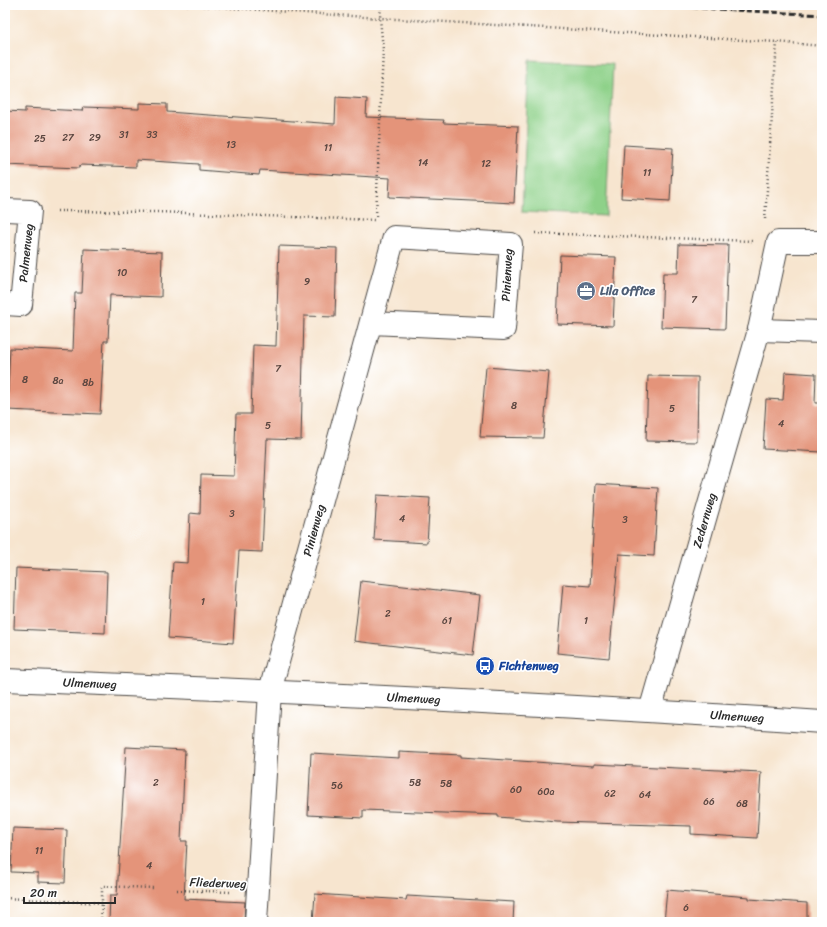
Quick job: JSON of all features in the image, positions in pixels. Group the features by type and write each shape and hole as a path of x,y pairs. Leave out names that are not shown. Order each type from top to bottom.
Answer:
{"street":[{"name":"Palmenweg","path":"5,210 30,211 21,305 5,304"},
{"name":"Pinienweg","path":"270,691 394,237 511,244 504,329 371,323"},
{"path":"770,242 822,242"},
{"name":"Zedernweg","path":"650,711 759,330 770,242"},
{"path":"759,330 822,332"},
{"name":"Ulmenweg","path":"5,680 270,691 650,711 822,722"},
{"path":"256,922 270,691"}],"path":[{"path":"187,5 822,46"},
{"path":"30,211 156,212 376,220 383,50 380,18 381,5"},
{"path":"511,244 532,233 770,242 777,42"},
{"path":"101,922 102,886 153,888"},
{"name":"Fliederweg","path":"177,890 257,893"},
{"path":"5,898 102,903"}],"green space":[{"path":"529,60 613,64 606,216 522,212"}],"building":[{"path":"336,97 367,99 366,117 444,120 443,123 518,126 514,203 389,197 390,178 260,170 259,175 199,170 199,164 136,160 136,167 80,165 79,168 5,165 5,111 25,112 25,108 82,111 83,107 139,109 139,103 167,104 167,112 335,124"},
{"path":"624,145 673,148 670,201 621,198"},
{"path":"679,244 728,245 725,329 661,327 663,273 678,273"},
{"path":"279,246 337,248 335,317 304,316 301,440 267,439 262,552 239,551 233,643 168,638 173,562 188,563 190,513 200,514 201,475 234,476 236,414 251,414 253,345 276,346"},
{"path":"84,249 162,252 161,297 110,295 108,341 104,341 100,414 7,410 10,348 73,351 75,293 82,293"},
{"name":"Lila Office","path":"560,255 616,257 613,326 557,324"},
{"path":"486,367 549,372 543,438 480,437"},
{"path":"785,372 816,374 815,403 822,403 822,452 763,449 766,399 783,400"},
{"path":"648,376 698,377 697,442 646,441"},
{"path":"596,484 658,488 654,556 619,554 609,658 557,653 563,584 590,586"},
{"path":"377,495 430,498 427,543 374,540"},
{"path":"16,568 107,572 105,633 14,629"},
{"path":"361,581 480,595 473,655 354,641"},
{"path":"126,747 185,750 181,841 187,841 184,899 245,902 244,922 109,922 110,895 117,895"},
{"path":"399,752 461,755 461,757 594,766 594,764 761,772 757,838 691,834 691,826 557,822 498,817 498,815 363,810 363,818 308,815 311,753 399,758"},
{"path":"13,828 67,830 65,883 38,882 38,873 11,872"},
{"path":"667,890 749,897 749,899 807,903 807,922 664,922"},
{"path":"315,894 406,900 407,896 514,902 513,922 313,922"}],"railway":[{"path":"647,5 822,15"}],"place":[{"name":"Lila Office","path":"586,291"},
{"name":"Fichtenweg","path":"485,666"}]}
